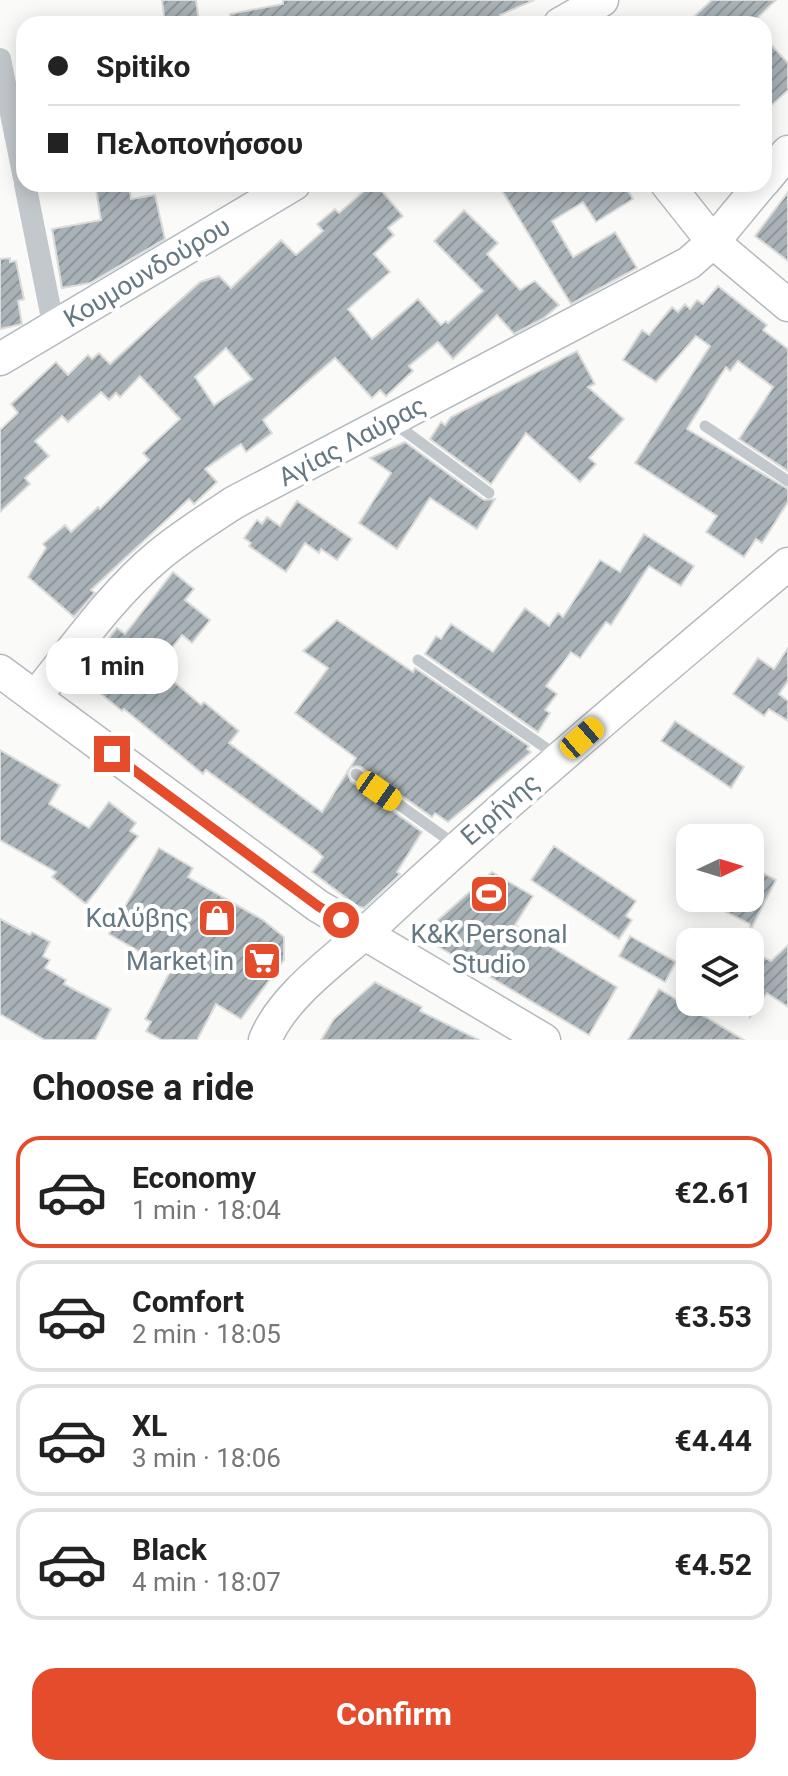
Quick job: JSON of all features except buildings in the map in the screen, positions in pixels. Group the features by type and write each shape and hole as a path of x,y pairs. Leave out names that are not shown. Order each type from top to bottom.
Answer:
{"street":[{"path":"574,16 602,0"},
{"path":"0,59 16,137"},
{"name":"Αγίας Λαύρας","path":"772,171 788,152"},
{"path":"27,192 54,328"},
{"name":"Κουμουνδούρου","path":"0,359 281,192"},
{"path":"673,192 713,242 788,305"},
{"name":"Αγίας Λαύρας","path":"35,697 126,588 157,557 235,502 689,263 713,242 755,192"},
{"name":"Ειρήνης","path":"265,1040 287,1006 318,974 458,846 788,564"},
{"path":"0,671 318,906 544,1040"}],"lane":[{"path":"390,421 489,493"},
{"path":"705,426 788,481"},
{"path":"418,660 560,757"},
{"path":"356,774 458,846"}],"place":[{"name":"K&K Personal Studio","path":"489,894"},
{"name":"Καλύβης","path":"217,918"},
{"name":"Market in","path":"262,961"}],"route":[{"path":"112,754 341,920"}]}
